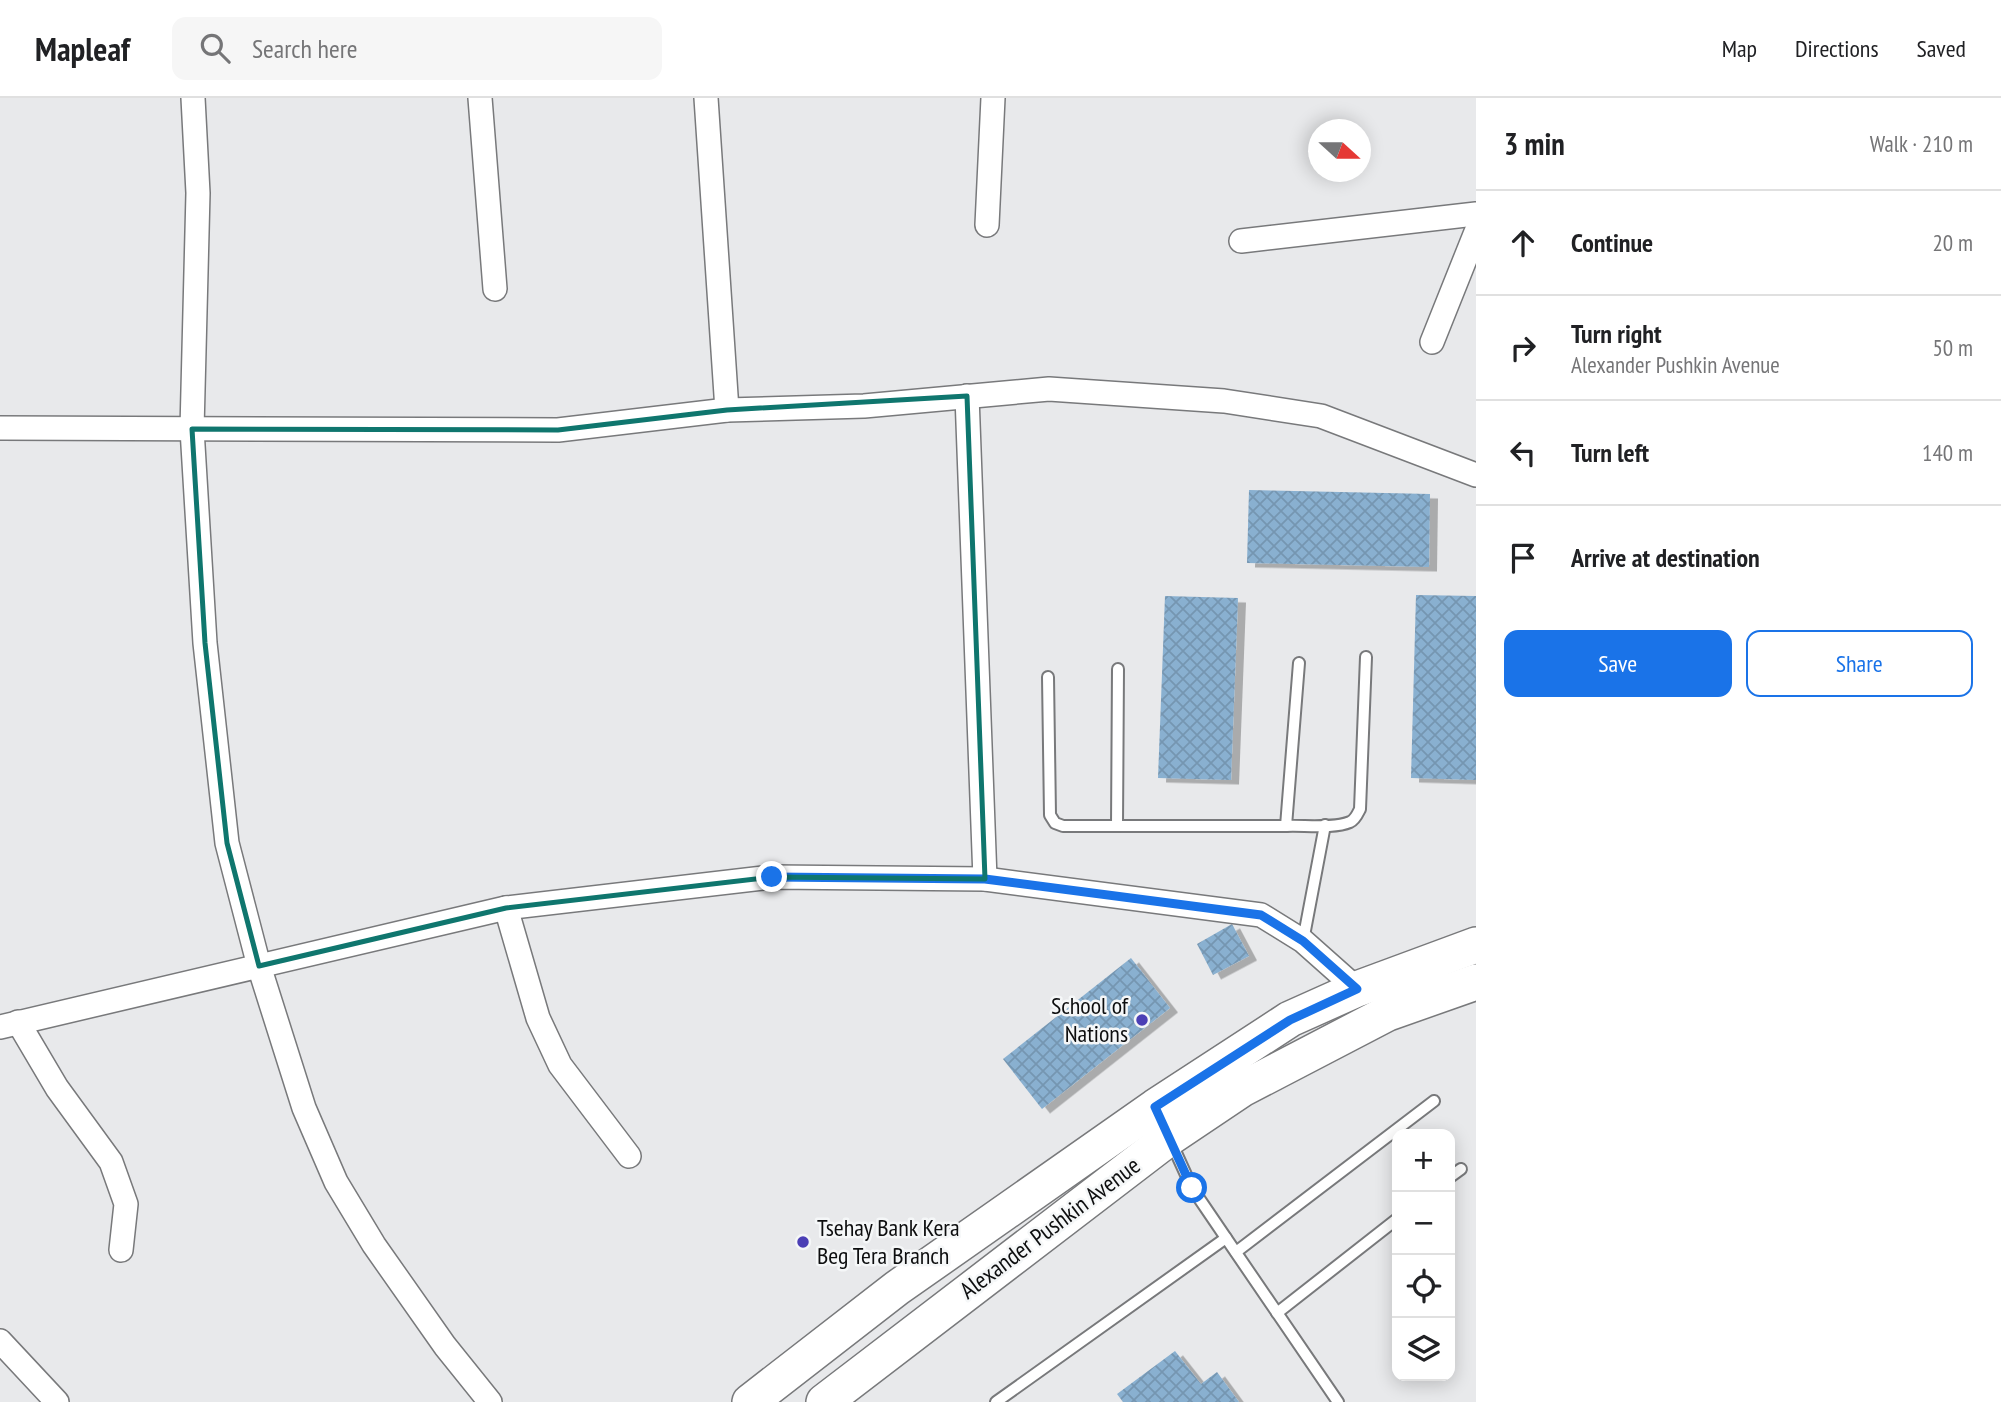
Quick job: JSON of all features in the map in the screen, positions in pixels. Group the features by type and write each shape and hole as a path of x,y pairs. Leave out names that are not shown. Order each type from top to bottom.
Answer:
{"main road":[{"name":"Alexander Pushkin Avenue","path":"824,1402 1162,1122 1290,1020 1357,989 1476,944"},
{"name":"Alexander Pushkin Avenue","path":"750,1402 897,1288 1162,1122 1242,1089 1388,1013 1473,990"}],"street":[{"path":"192,98 198,193 192,429 205,643 227,843 259,966 304,1108 336,1182 405,1290 490,1402"},
{"path":"480,98 495,289"},
{"path":"706,98 727,410"},
{"path":"987,225 993,98"},
{"path":"1241,242 1476,214"},
{"path":"1432,342 1476,232"},
{"path":"0,428 558,430 727,410 864,406 1049,389 1238,403 1321,416 1476,475"},
{"path":"967,396 985,879"},
{"path":"121,1250 126,1203 111,1162 9,1025 506,908 772,877 985,879 1261,915 1303,941 1357,989"},
{"path":"506,908 538,1018 560,1065 629,1156"},
{"path":"0,1341 57,1402"}],"lane":[{"path":"1048,677 1050,815 1055,823 1063,826 1325,825 1350,822 1360,809 1366,657"},
{"path":"1286,826 1299,663"},
{"path":"1117,826 1118,669"},
{"path":"1303,941 1325,825"},
{"path":"1236,1252 1434,1101"},
{"path":"1162,1122 1192,1188 1338,1402"},
{"path":"1455,1173 1461,1169"},
{"path":"1277,1312 1392,1223"},
{"path":"996,1402 1226,1238"}],"highlighted area":[{"path":"967,396 985,879 772,877 506,908 259,966 227,843 205,643 192,429 558,430 727,410"}],"building":[{"path":"1249,490 1430,494 1429,567 1247,563"},
{"path":"1416,595 1476,596 1476,780 1411,778"},
{"path":"1165,596 1238,598 1231,780 1158,778"},
{"path":"1232,924 1249,956 1213,975 1197,944"},
{"path":"1131,958 1170,1008 1042,1109 1003,1059"},
{"path":"1175,1351 1201,1384 1217,1372 1239,1402 1123,1402 1117,1394"}],"place":[{"name":"School of Nations","path":"1142,1020"},
{"name":"Tsehay Bank Kera Beg Tera Branch","path":"803,1242"}],"route":[{"path":"772,877 985,879 1261,915 1303,941 1357,989 1290,1020 1155,1107 1192,1188"}]}
